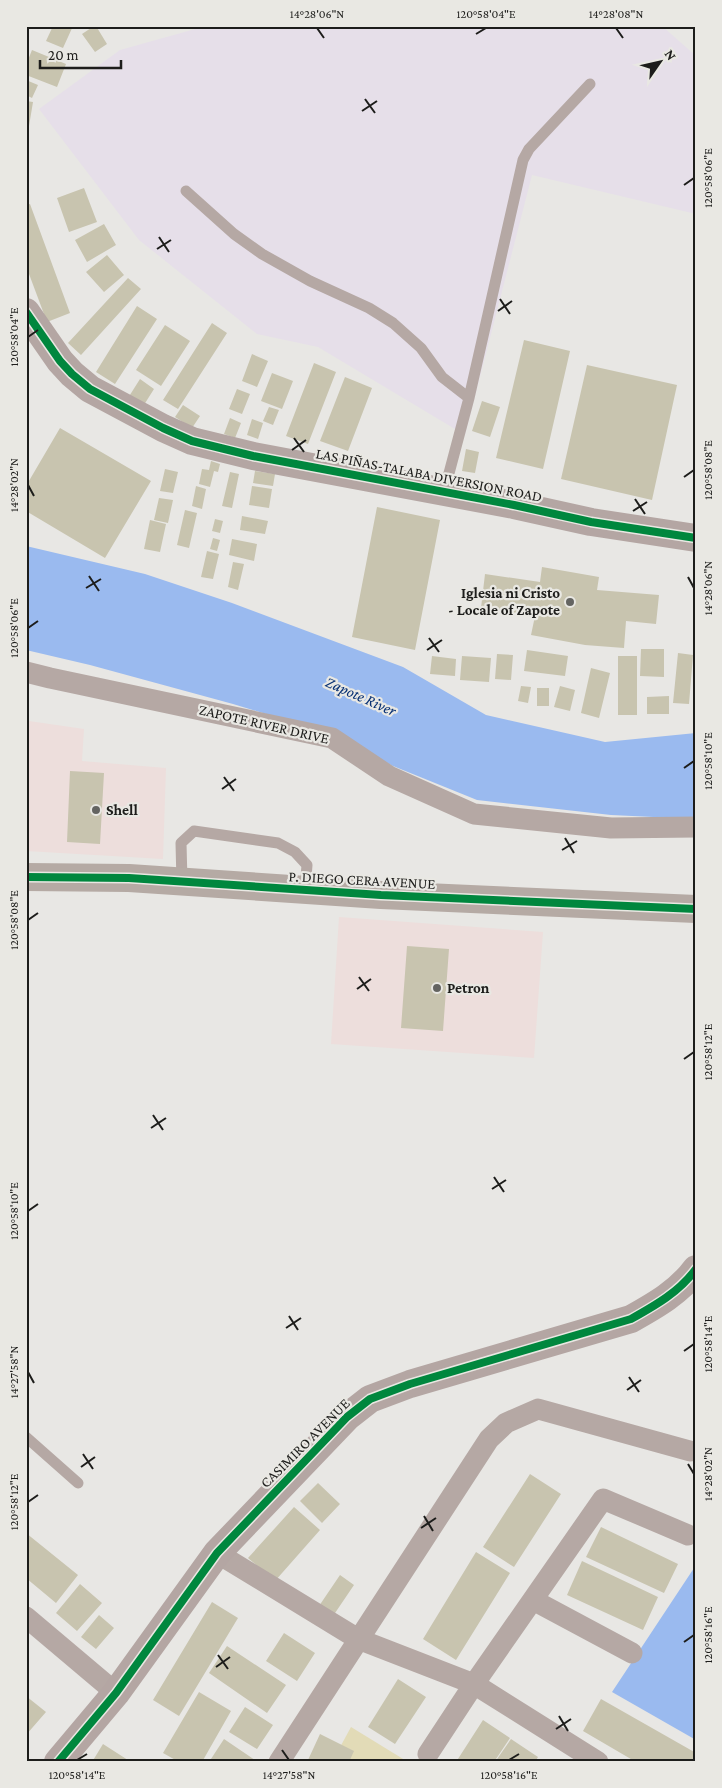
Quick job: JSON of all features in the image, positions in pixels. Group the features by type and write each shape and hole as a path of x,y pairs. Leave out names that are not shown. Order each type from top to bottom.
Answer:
{"main road":[{"name":"P. DIEGO CERA AVENUE","path":"26,877 129,878 381,895 696,909"}],"street":[{"name":"LAS PIÑAS-TALABA DIVERSION ROAD","path":"26,312 60,361 90,389 163,428 192,441 253,456 591,522 696,538"},
{"name":"ZAPOTE RIVER DRIVE","path":"26,672 332,738 389,776 474,814 611,828 696,827"},
{"name":"CASIMIRO AVENUE","path":"58,1762 116,1693 218,1553 347,1417 370,1399 410,1384 631,1319 661,1302 688,1279 696,1269"},
{"path":"279,1762 489,1439 506,1423 538,1409 690,1451"},
{"path":"428,1754 474,1684 603,1499 688,1535"},
{"path":"218,1553 358,1638 474,1684 588,1759"},
{"path":"533,1600 632,1654"},
{"path":"26,1617 116,1693"}],"lane":[{"path":"444,492 469,398 524,160 529,149 590,84"},
{"path":"186,191 234,234 262,254 310,282 369,308 393,323 421,348 442,377 469,398"},
{"path":"182,882 181,843 194,831 278,843 295,852 307,864 305,890"},
{"path":"26,1437 78,1483"}],"shaded area":[{"path":"206,26 662,26 696,56 696,214 532,175 465,435 318,347 257,334 139,240 39,109 120,50"},
{"name":"Shell","path":"29,721 84,729 82,761 166,768 163,859 26,851 26,725"},
{"name":"Petron","path":"339,917 543,932 534,1058 331,1044"},
{"path":"351,1727 408,1762 332,1762"}],"water":[{"name":"Zapote River","path":"26,546 145,574 232,603 403,667 486,715 605,742 696,733 696,819 611,815 477,800 393,766 332,734 233,704 90,665 26,650"},
{"path":"696,1565 696,1740 612,1692"}],"building":[{"path":"53,26 73,26 63,48 46,41"},
{"path":"96,26 107,44 95,52 82,34"},
{"path":"32,50 66,64 57,87 26,75 26,65"},
{"path":"26,80 38,85 32,98 26,95"},
{"path":"26,101 33,102 28,132 26,131"},
{"path":"84,188 97,222 69,232 57,198"},
{"path":"30,204 70,313 47,322 26,266 26,205"},
{"path":"104,224 116,245 87,262 75,240"},
{"path":"107,255 124,275 104,292 86,272"},
{"path":"128,278 141,289 81,355 68,343"},
{"path":"137,306 157,319 115,384 96,372"},
{"path":"212,323 227,333 178,409 163,400"},
{"path":"165,325 190,341 161,386 136,370"},
{"path":"524,340 570,351 543,469 496,458"},
{"path":"252,354 268,361 257,387 242,381"},
{"path":"314,363 336,372 308,444 286,436"},
{"path":"587,365 677,385 652,500 561,479"},
{"path":"272,373 293,381 282,409 261,401"},
{"path":"345,377 372,388 348,451 320,441"},
{"path":"140,379 154,389 142,408 128,398"},
{"path":"237,389 250,394 242,414 229,409"},
{"path":"482,401 500,407 490,437 472,431"},
{"path":"183,405 200,416 192,428 175,417"},
{"path":"269,407 279,410 273,425 263,421"},
{"path":"230,418 241,423 235,438 224,434"},
{"path":"252,419 263,423 258,439 247,435"},
{"path":"60,428 151,481 105,558 26,511 26,486"},
{"path":"466,449 479,452 475,473 462,471"},
{"path":"211,461 220,464 218,472 214,471 210,487 199,484 202,469 209,470"},
{"path":"165,469 178,472 173,493 160,491"},
{"path":"255,471 275,474 273,486 253,483"},
{"path":"230,472 239,474 232,508 222,506"},
{"path":"196,486 206,489 202,509 192,506"},
{"path":"252,486 272,489 269,508 249,505"},
{"path":"159,498 173,500 168,523 154,520"},
{"path":"377,507 440,520 415,650 352,637"},
{"path":"185,510 197,513 189,548 177,545"},
{"path":"242,516 268,521 265,534 240,530"},
{"path":"215,519 223,521 220,533 212,531"},
{"path":"150,520 166,524 160,552 144,549"},
{"path":"213,538 220,540 217,551 210,549"},
{"path":"232,539 257,544 254,561 229,555"},
{"path":"207,551 219,554 213,579 201,577"},
{"path":"233,562 244,564 238,590 228,587"},
{"name":"Iglesia ni Cristo - Locale of Zapote","path":"542,567 599,577 597,590 659,595 656,624 626,621 624,648 585,645 531,635 535,616 481,608 485,574 540,582"},
{"path":"641,649 664,649 664,677 640,676"},
{"path":"527,650 568,656 565,676 524,671"},
{"path":"678,653 693,655 689,704 673,703"},
{"path":"497,654 513,655 511,680 495,679"},
{"path":"432,656 456,659 455,676 430,674"},
{"path":"462,656 491,658 489,682 460,680"},
{"path":"618,656 637,656 637,715 618,715"},
{"path":"591,668 610,673 599,718 581,713"},
{"path":"521,686 531,687 528,703 518,701"},
{"path":"560,686 575,690 570,711 554,707"},
{"path":"537,688 549,688 549,706 537,706"},
{"path":"669,696 669,714 647,714 647,697"},
{"path":"70,771 104,773 100,844 67,842"},
{"path":"407,946 449,949 443,1031 401,1028"},
{"path":"530,1474 561,1494 514,1567 483,1547"},
{"path":"318,1483 340,1504 322,1523 300,1501"},
{"path":"294,1507 320,1530 275,1581 248,1558"},
{"path":"601,1527 678,1564 664,1593 586,1557"},
{"path":"26,1533 78,1575 56,1603 26,1578"},
{"path":"476,1552 510,1573 456,1660 423,1639"},
{"path":"582,1561 658,1597 643,1630 567,1595"},
{"path":"340,1575 354,1585 333,1616 319,1606"},
{"path":"80,1584 102,1603 77,1631 56,1613"},
{"path":"212,1602 238,1618 179,1716 153,1700"},
{"path":"99,1615 114,1628 96,1649 81,1637"},
{"path":"284,1633 315,1653 297,1681 266,1661"},
{"path":"227,1646 286,1685 267,1713 209,1673"},
{"path":"398,1679 426,1697 395,1744 368,1727"},
{"path":"199,1692 231,1711 202,1762 179,1762 163,1753"},
{"path":"26,1696 46,1712 26,1735"},
{"path":"601,1699 696,1753 696,1762 636,1762 583,1731"},
{"path":"245,1707 273,1725 257,1749 229,1732"},
{"path":"483,1720 510,1738 494,1762 456,1762"},
{"path":"320,1734 354,1751 349,1762 312,1762 308,1760"},
{"path":"224,1739 258,1762 209,1762"},
{"path":"511,1739 538,1757 535,1762 495,1762"},
{"path":"103,1744 131,1762 92,1762"}],"cycle path":[{"path":"26,312 60,361 90,389 163,428 192,441 253,456 514,505 591,522 696,538"},
{"path":"26,877 129,878 381,895 696,909"},
{"path":"58,1762 116,1693 217,1553 347,1417 370,1399 410,1384 631,1319 675,1291 696,1269"}],"place":[{"name":"Iglesia ni Cristo - Locale of Zapote","path":"570,602"},
{"name":"Shell","path":"96,810"},
{"name":"Petron","path":"437,988"}]}
